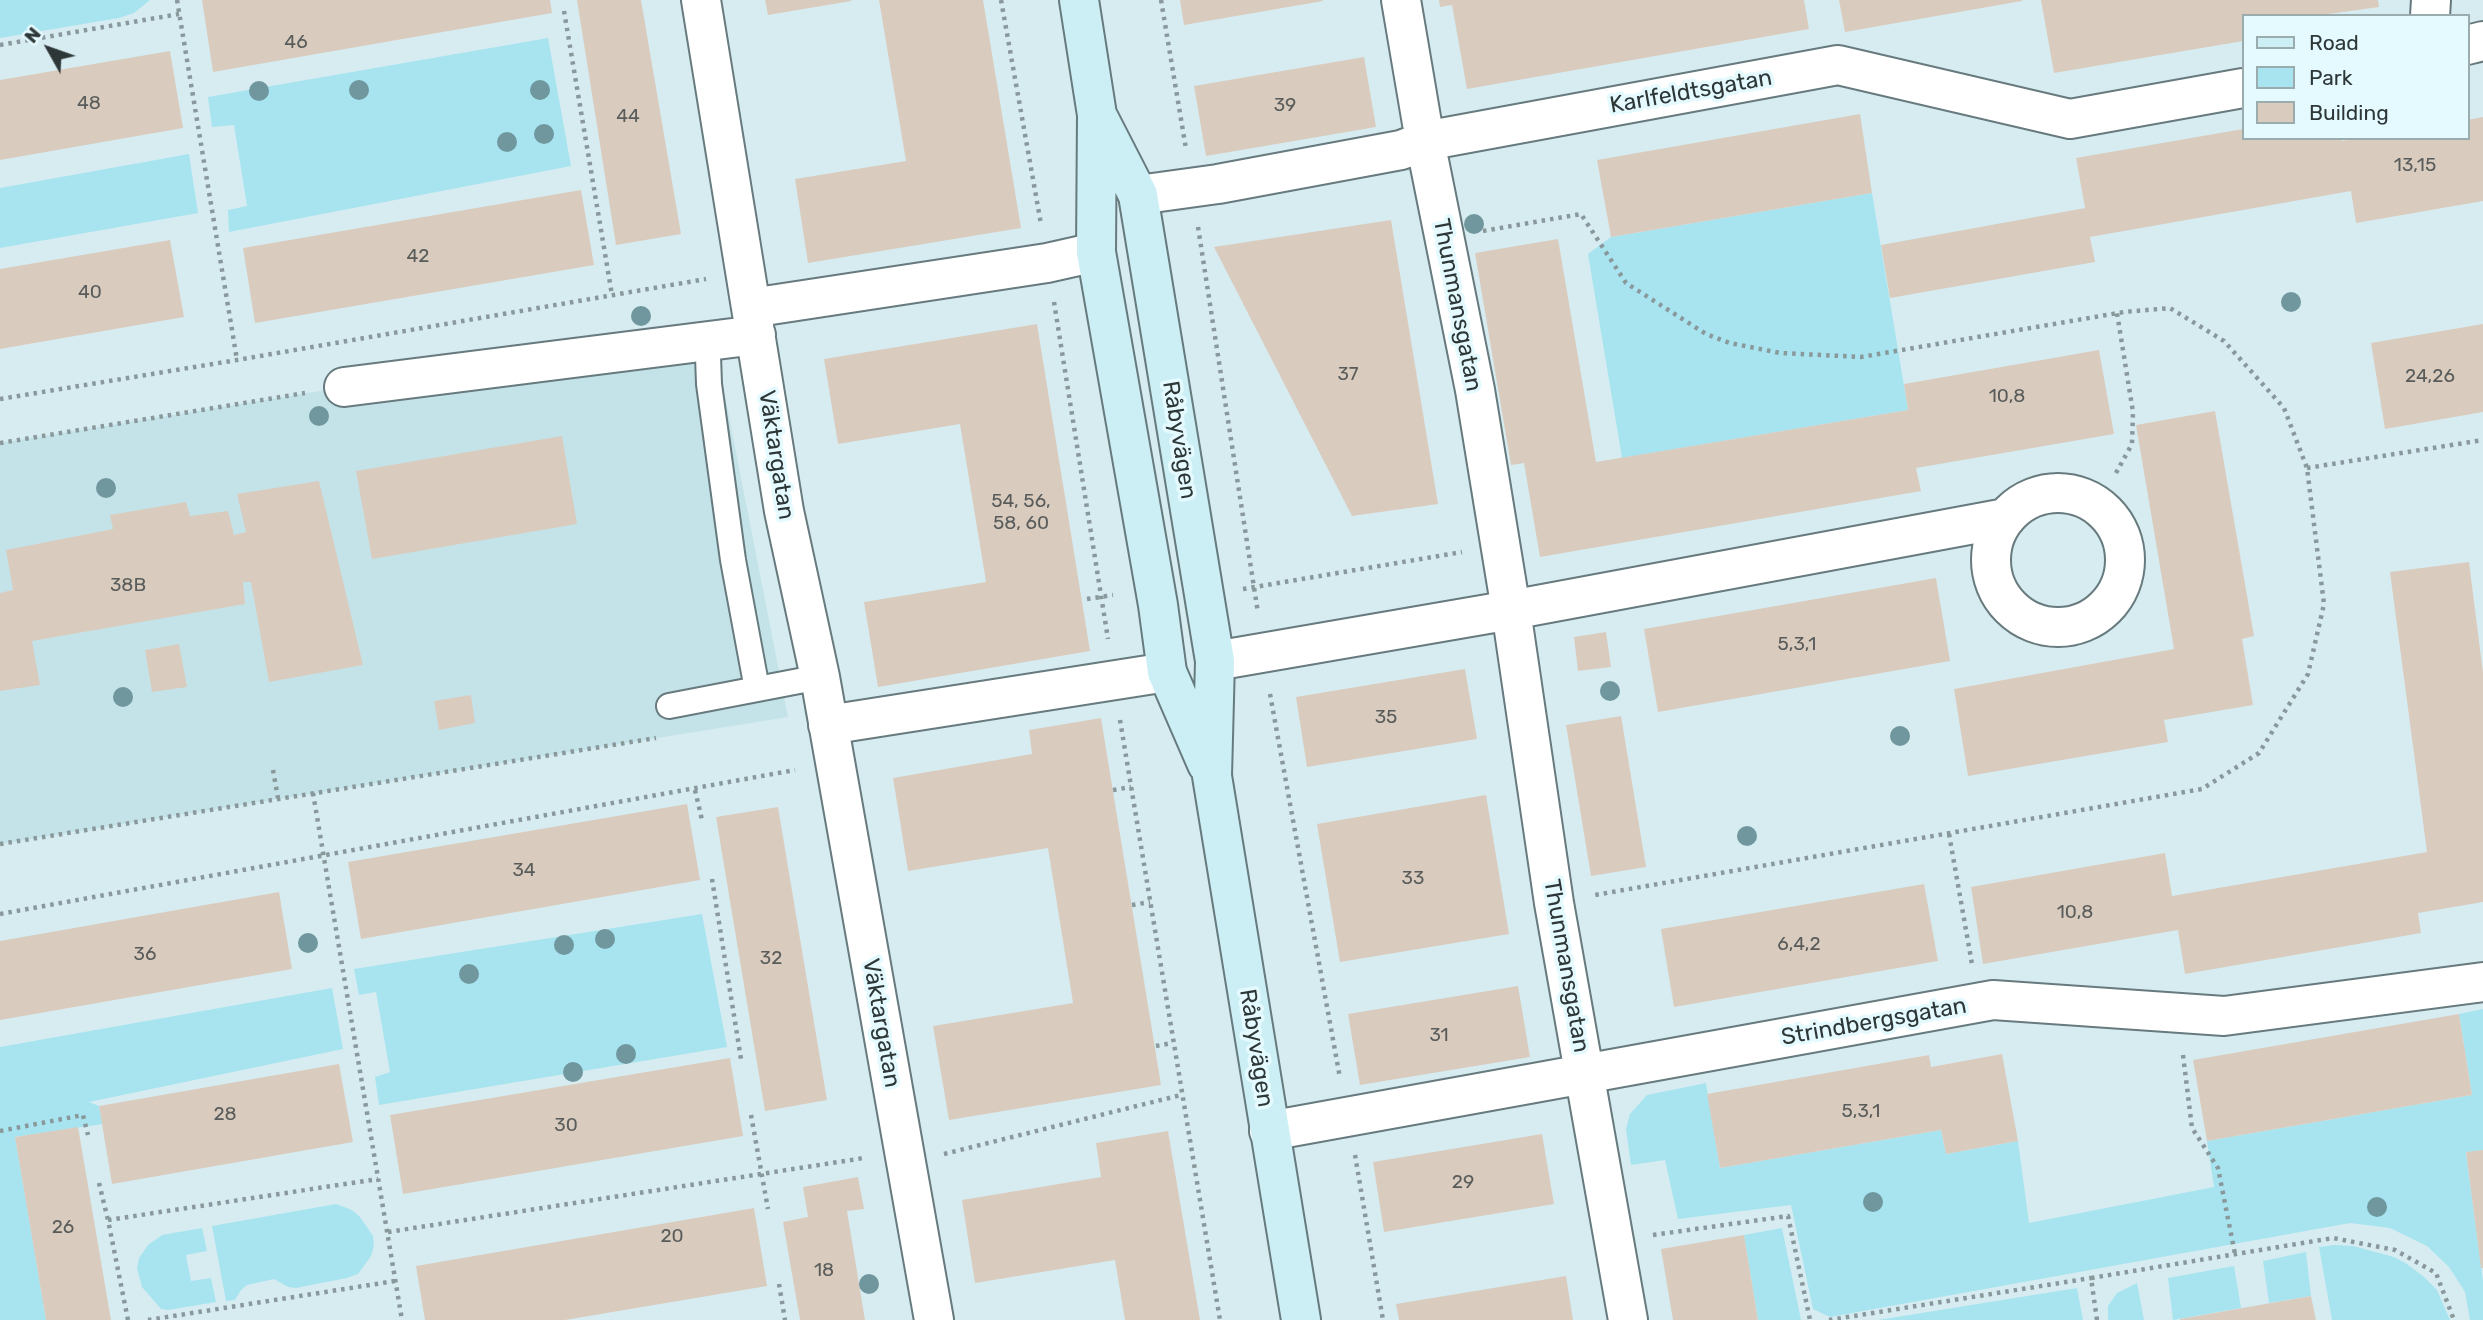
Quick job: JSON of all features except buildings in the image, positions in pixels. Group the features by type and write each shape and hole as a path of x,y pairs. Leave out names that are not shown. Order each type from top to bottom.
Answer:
{"main road":[{"name":"Råbyvägen","path":"1079,0 1097,115 1096,252 1156,593 1167,672 1212,776"},
{"name":"Råbyvägen","path":"1097,115 1138,195 1215,661 1212,776 1301,1320"}],"street":[{"name":"Väktargatan","path":"701,0 784,511 820,677 934,1320"},
{"name":"Thunmansgatan","path":"1401,0 1425,141 1475,390 1554,903 1629,1320"},
{"name":"Karlfeldtsgatan","path":"1138,195 1192,189 1388,152 1425,141 1838,65 2070,119 2242,88"},
{"path":"344,387 714,340 751,305 1047,263 1096,252"},
{"path":"1215,661 1511,610 2006,518"},
{"path":"828,725 1167,672"},
{"name":"Strindbergsgatan","path":"1269,1131 1993,1000 2224,1016 2483,982"}],"lane":[{"path":"714,340 708,356 709,384 733,560 757,689"},
{"path":"669,706 820,677"}],"path":[{"path":"177,0 237,360"},
{"path":"564,10 612,295"},
{"path":"0,45 179,14"},
{"path":"0,399 612,295 751,305"},
{"path":"2116,473 2132,444 2133,412 2117,313"},
{"path":"0,443 344,387"},
{"path":"2307,468 2483,440"},
{"path":"1254,587 1501,546"},
{"path":"1087,599 1114,595"},
{"path":"0,844 666,736"},
{"path":"0,914 799,769"},
{"path":"273,770 278,798"},
{"path":"1113,790 1131,786"},
{"path":"695,790 702,820"},
{"path":"313,793 402,1320"},
{"path":"1949,834 1979,1003"},
{"path":"712,878 741,1059"},
{"path":"1132,905 1150,902"},
{"path":"2196,1014 2182,1047 2192,1128 2218,1168 2235,1254"},
{"path":"1156,1046 1172,1043"},
{"path":"943,1155 1181,1095"},
{"path":"0,1130 83,1115 88,1135"},
{"path":"751,1115 768,1209"},
{"path":"388,1232 871,1157"},
{"path":"108,1220 378,1179"},
{"path":"99,1184 128,1320"},
{"path":"1615,1240 1788,1216 1810,1320"},
{"path":"1829,1320 2333,1238 2395,1250 2437,1273 2454,1320"},
{"path":"2091,1278 2097,1320"},
{"path":"148,1320 395,1281"},
{"path":"779,1284 785,1320"}],"shaded area":[{"path":"714,340 788,717 0,844 0,443 344,387"}],"green space":[{"path":"0,0 150,0 134,13 119,18 0,38"},
{"path":"548,38 571,166 229,232 228,210 247,206 234,125 212,127 208,97"},
{"path":"189,154 198,213 0,248 0,188"},
{"path":"1872,193 1908,410 1622,458 1588,254 1611,237"},
{"path":"702,914 727,1047 379,1105 375,1077 390,1072 376,992 359,995 354,969"},
{"path":"332,988 343,1049 89,1102 99,1106 103,1124 15,1137 46,1320 0,1320 0,1047"},
{"path":"2483,1009 2483,1150 2466,1153 2483,1281 2483,1320 2470,1320 2465,1292 2449,1267 2427,1246 2390,1228 2350,1223 1830,1317 1813,1309 1791,1205 1678,1219 1665,1160 1631,1165 1626,1129 1630,1114 1647,1095 1706,1083 1720,1168 1941,1130 1946,1154 2018,1141 2029,1223 2214,1187 2207,1141 2472,1095 2459,1014"},
{"path":"336,1204 352,1210 373,1236 371,1256 358,1274 296,1288 288,1287 274,1279 247,1285 235,1300 226,1301 212,1226"},
{"path":"202,1228 207,1251 186,1255 191,1281 211,1278 216,1302 161,1309 142,1287 137,1268 139,1258 148,1245 162,1235"},
{"path":"1782,1228 1801,1320 1758,1320 1744,1235"},
{"path":"2353,1246 2394,1257 2407,1264 2437,1290 2450,1320 2332,1320 2319,1247"},
{"path":"2306,1252 2311,1296 2269,1303 2263,1261"},
{"path":"2234,1266 2241,1308 2173,1320 2168,1278"},
{"path":"2137,1283 2144,1320 2108,1320 2108,1306 2117,1293"},
{"path":"2077,1288 2083,1320 1878,1320"}]}
